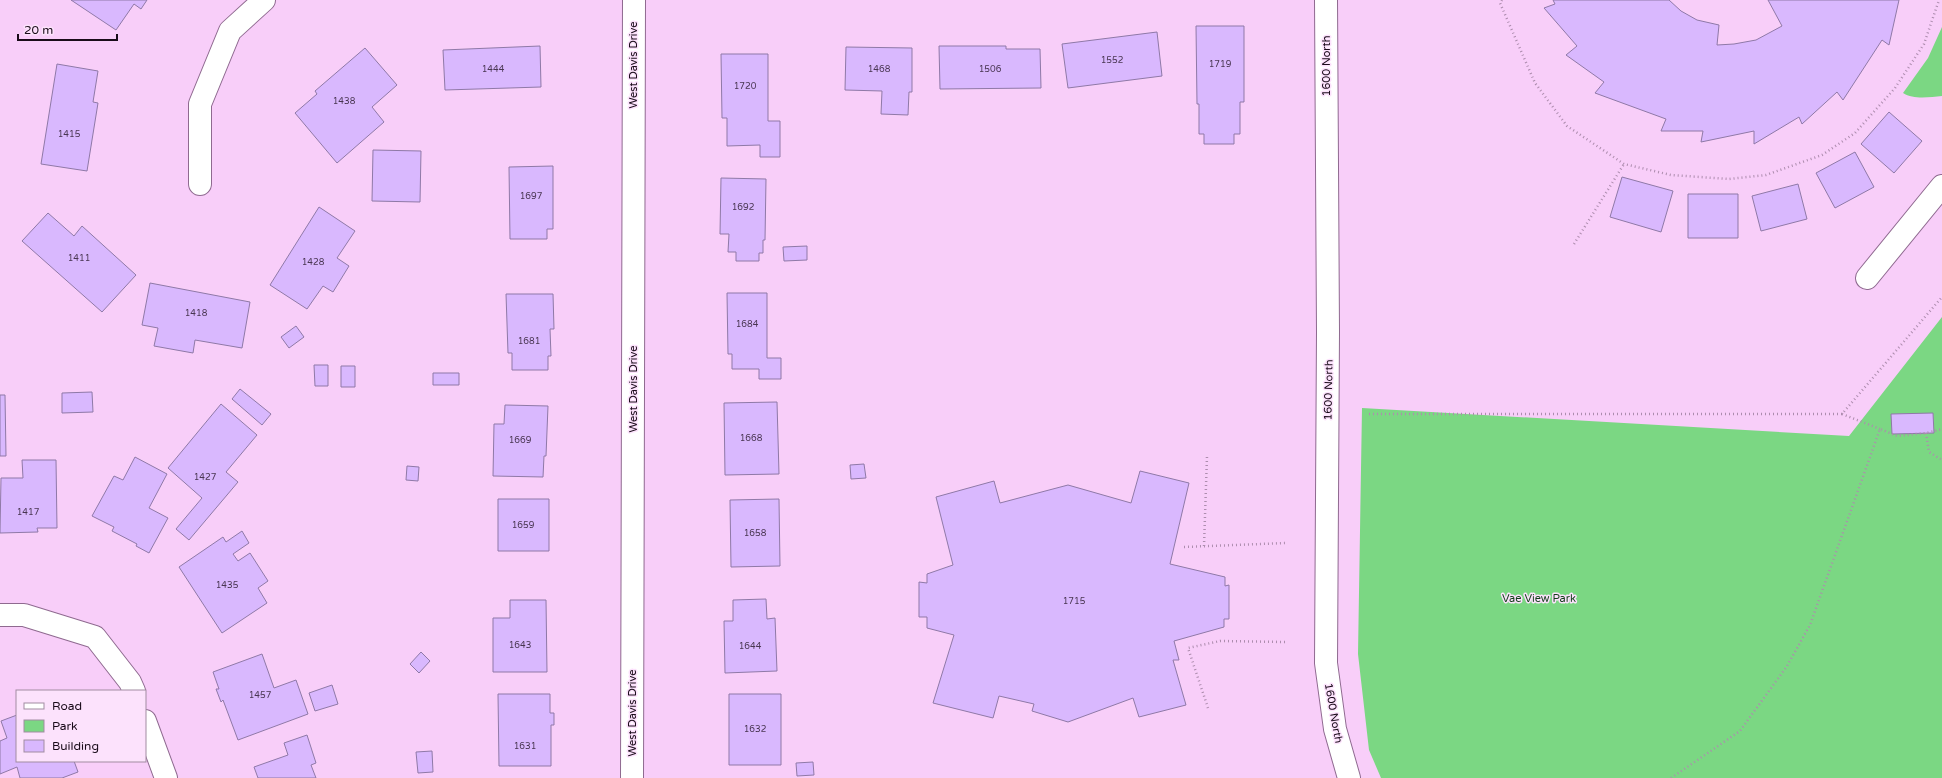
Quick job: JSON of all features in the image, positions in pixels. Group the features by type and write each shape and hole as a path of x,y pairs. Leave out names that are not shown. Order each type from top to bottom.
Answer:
{"street":[{"path":"200,184 200,104 230,32 264,0"},
{"name":"West Davis Drive","path":"632,778 634,0"},
{"name":"1600 North","path":"1326,0 1328,332 1326,663 1335,729 1349,778"},
{"path":"1867,278 1942,186"},
{"path":"0,615 24,615 95,637 130,682 134,690"},
{"path":"146,725 166,778"}],"path":[{"path":"1502,0 1500,3 1535,82 1567,126 1624,164 1671,175 1729,179 1766,175 1822,155 1855,133 1895,88 1924,44 1939,0"},
{"path":"1574,244 1624,164"},
{"path":"1842,414 1942,297"},
{"path":"1369,414 1842,414 1898,436 1926,433 1942,429"},
{"path":"1671,778 1740,731 1787,666 1810,625 1880,429"},
{"path":"1926,433 1929,452 1942,460"},
{"path":"1204,546 1207,456"},
{"path":"1184,547 1286,543"},
{"path":"1208,708 1188,648 1220,641 1285,642"}],"green space":[{"path":"1942,27 1942,96 1912,97 1903,93 1928,58"},
{"name":"Vae View Park","path":"1942,317 1942,778 1381,778 1369,750 1358,654 1362,408 1849,436"}],"building":[{"path":"71,0 147,0 141,9 134,4 116,30"},
{"path":"1553,0 1669,0 1681,11 1697,20 1719,25 1717,45 1756,40 1782,26 1768,0 1899,0 1889,45 1882,40 1843,100 1837,92 1802,124 1799,117 1754,144 1754,131 1701,142 1703,131 1661,131 1666,119 1595,93 1604,82 1566,55 1577,46 1544,8 1555,4"},
{"path":"1196,26 1244,26 1244,102 1240,102 1240,134 1234,134 1234,144 1204,144 1204,134 1199,134"},
{"path":"1157,32 1162,76 1068,88 1062,44"},
{"path":"540,46 541,87 445,90 443,50"},
{"path":"939,46 1006,46 1006,49 1040,49 1041,88 940,89"},
{"path":"846,47 912,48 912,92 909,92 908,115 881,114 882,91 845,90"},
{"path":"365,48 397,85 372,107 384,122 337,163 295,113 317,94 315,91"},
{"path":"721,54 768,54 768,121 780,121 780,157 760,157 760,145 727,146 727,118 722,118"},
{"path":"57,64 98,71 93,102 98,103 87,171 41,164"},
{"path":"1889,112 1922,141 1894,173 1861,144"},
{"path":"373,150 421,151 420,202 372,201"},
{"path":"1855,152 1874,187 1835,208 1816,173"},
{"path":"553,166 553,229 547,229 547,239 510,239 509,167"},
{"path":"1622,177 1673,191 1661,232 1610,217"},
{"path":"721,178 766,179 765,240 763,240 763,253 759,253 759,261 736,261 736,252 728,252 729,234 720,234"},
{"path":"1798,184 1807,219 1761,231 1752,196"},
{"path":"1688,194 1738,194 1738,238 1688,238"},
{"path":"319,207 355,231 337,258 349,266 333,292 323,286 307,309 270,285"},
{"path":"48,213 74,236 82,226 136,275 102,312 22,241"},
{"path":"807,246 807,260 784,261 783,247"},
{"path":"150,283 250,302 242,348 195,340 193,353 154,346 158,328 142,325"},
{"path":"727,293 767,293 767,358 781,358 781,379 759,379 759,369 732,369 732,354 728,354"},
{"path":"506,294 553,294 554,329 550,329 551,356 548,356 548,370 512,370 512,353 508,353"},
{"path":"296,326 304,337 289,348 281,337"},
{"path":"314,365 328,365 328,386 315,386"},
{"path":"341,366 355,366 355,387 341,387"},
{"path":"433,373 459,373 459,385 433,385"},
{"path":"240,389 271,414 262,425 232,399"},
{"path":"92,392 93,412 62,413 62,393"},
{"path":"0,395 5,395 6,456 0,456"},
{"path":"777,402 779,474 725,475 724,403"},
{"path":"221,404 257,435 226,472 238,482 189,540 176,529 202,498 168,468"},
{"path":"505,405 548,406 546,456 544,456 543,477 493,476 494,424 504,424"},
{"path":"1933,413 1934,433 1892,434 1891,414"},
{"path":"135,457 167,474 149,508 168,518 149,553 136,546 137,544 112,531 114,527 92,516 114,476 123,480"},
{"path":"22,460 56,460 57,528 37,528 38,532 0,533 1,478 23,478"},
{"path":"864,464 866,478 851,479 850,465"},
{"path":"407,466 419,467 418,481 406,480"},
{"path":"1140,471 1189,483 1170,564 1225,577 1225,586 1229,585 1229,619 1224,619 1224,627 1174,641 1179,660 1173,660 1186,705 1139,717 1133,698 1068,722 1032,711 1034,704 999,696 993,718 933,703 954,635 927,628 927,617 919,617 919,582 927,583 927,574 953,565 936,497 994,481 1000,503 1068,485 1131,503"},
{"path":"498,499 549,499 549,551 498,551"},
{"path":"779,499 780,566 731,567 730,500"},
{"path":"242,531 249,543 233,554 238,561 250,553 268,581 258,588 267,603 222,633 179,567 223,537 226,542"},
{"path":"766,599 767,619 775,618 777,671 725,673 724,621 733,621 733,600"},
{"path":"510,600 546,600 547,672 493,672 493,618 510,618"},
{"path":"421,652 430,661 419,673 410,664"},
{"path":"262,654 274,688 296,680 308,714 238,740 223,700 221,702 216,689 219,689 213,672"},
{"path":"332,685 338,704 315,711 309,693"},
{"path":"498,694 550,694 550,713 554,713 554,725 551,725 551,766 499,766"},
{"path":"729,694 781,694 781,765 729,765"},
{"path":"16,715 16,762 74,762 78,772 62,778 20,778 17,767 0,774 0,741 7,738 1,721"},
{"path":"307,735 316,763 311,765 316,778 258,778 254,767 288,755 284,743"},
{"path":"432,751 433,772 418,773 416,752"},
{"path":"813,762 814,775 797,776 796,763"}]}
